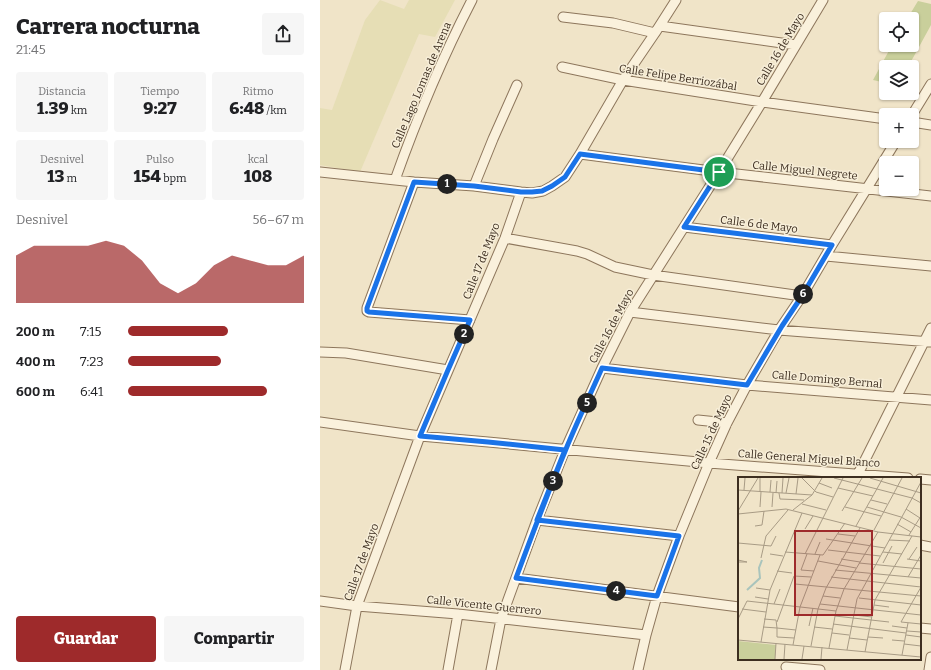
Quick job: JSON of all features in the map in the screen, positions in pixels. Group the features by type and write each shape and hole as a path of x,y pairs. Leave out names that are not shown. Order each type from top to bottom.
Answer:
{"street":[{"name":"Calle Lago Lomas de Arena","path":"394,180 409,138 426,98 454,35 472,0"},
{"path":"320,172 414,182 474,186 521,192 542,191 565,177 623,80 658,30 676,0"},
{"name":"Calle 16 de Mayo","path":"491,670 501,618 537,520 565,450 602,368 630,312 719,172 823,0"},
{"path":"563,17 658,30 796,45"},
{"name":"Calle Felipe Berriozábal","path":"562,67 623,80 762,102 879,118"},
{"path":"916,108 931,84"},
{"path":"474,186 517,85"},
{"path":"919,123 931,125"},
{"name":"Calle 15 de Mayo","path":"638,670 657,596 679,536 727,423 779,330 802,296 892,148"},
{"name":"Calle Miguel Negrete","path":"580,154 719,172 931,196"},
{"path":"414,182 367,311 470,320"},
{"name":"Calle 17 de Mayo","path":"345,670 357,606 420,436 505,238 521,192"},
{"name":"Calle 6 de Mayo","path":"684,227 832,245"},
{"path":"505,238 582,252 615,267 654,276 802,296"},
{"path":"826,256 931,266"},
{"path":"630,312 779,330 928,342"},
{"path":"857,476 897,397 928,342 931,328"},
{"path":"320,352 346,353 448,370"},
{"name":"Calle Domingo Bernal","path":"602,368 747,385 931,400"},
{"path":"698,420 727,423"},
{"name":"Calle General Miguel Blanco","path":"320,422 420,436 709,463 882,477"},
{"path":"921,479 931,480"},
{"path":"537,520 679,536"},
{"path":"921,545 931,547"},
{"path":"516,578 738,607"},
{"name":"Calle Vicente Guerrero","path":"320,601 357,606 501,618 646,635"},
{"path":"448,670 458,614"},
{"path":"921,628 931,629"},
{"path":"929,670 931,657"},
{"path":"786,665 820,670"}],"shaded area":[{"path":"380,0 404,9 409,0 455,0 435,37 419,34 360,172 320,165 320,108 332,110 365,20"}],"green space":[{"path":"918,1 931,4 931,25 919,47 919,12 911,12"},
{"path":"888,52 916,52 912,60 884,60"},
{"path":"879,69 879,81 873,80"}],"route":[{"path":"719,172 580,154 565,177 542,191 521,192 474,186 414,182 367,310 368,312 470,320 420,436 565,450 537,520 679,536 657,596 516,578 537,520 551,485 565,450 602,368 747,385 832,245 684,227 719,172"}]}
